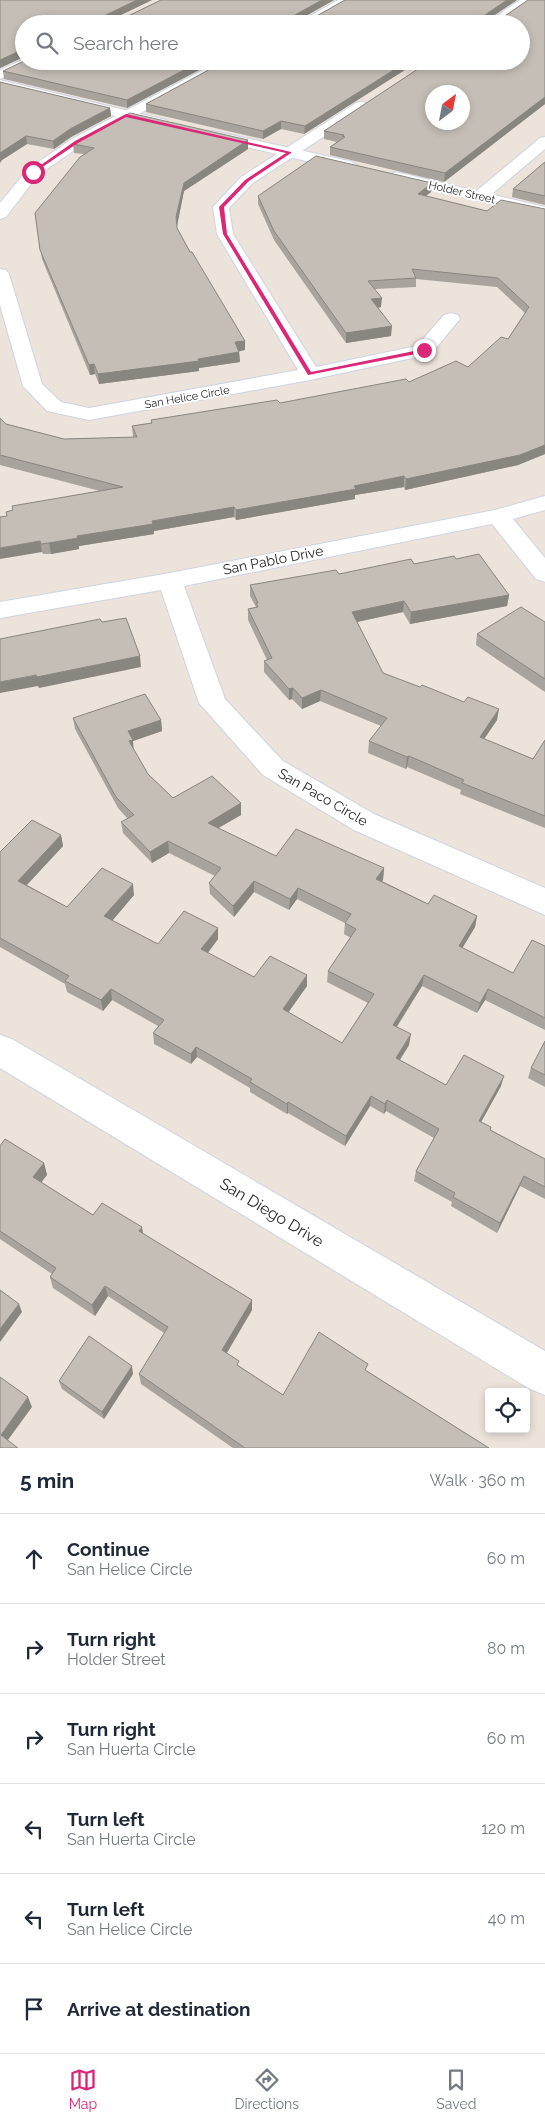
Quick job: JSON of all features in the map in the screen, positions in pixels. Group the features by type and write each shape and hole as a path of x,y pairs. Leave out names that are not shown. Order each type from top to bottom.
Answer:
{"street":[{"path":"319,15 347,0"},
{"path":"505,15 528,0"},
{"path":"0,75 15,68"},
{"path":"0,214 33,172 77,142 213,70"},
{"path":"0,84 174,126"},
{"path":"310,374 225,234 221,207 247,180 373,99"},
{"path":"203,133 365,170"},
{"path":"480,196 545,141"},
{"name":"Holder Street","path":"384,174 545,212"},
{"name":"San Helice Circle","path":"0,274 32,386 54,407 89,414 310,374 424,350 452,320"},
{"name":"San Pablo Drive","path":"0,610 170,581 498,516 545,503"},
{"path":"498,516 545,574"},
{"name":"San Paco Circle","path":"170,581 213,703 273,768 364,822 545,902"},
{"name":"San Diego Drive","path":"0,1050 545,1374"}],"building":[{"path":"0,0 137,0 106,15 15,15 15,53 0,60"},
{"path":"161,0 322,0 295,15 130,15"},
{"path":"345,0 507,0 485,15 318,15"},
{"path":"528,0 545,0 545,97 445,173 330,147 345,137 342,136 344,135 324,131 416,70 530,70 530,15 506,15"},
{"path":"15,65 15,70 184,70 127,100 3,71"},
{"path":"208,70 394,70 305,126 281,121 263,131 146,104"},
{"path":"0,82 110,108 70,129 53,141 26,136 0,153"},
{"path":"130,113 248,140 184,183 176,217 177,228 190,252 192,252 245,341 235,342 239,352 198,359 199,361 98,374 94,364 89,365 40,250 35,213 80,157 94,148 73,144"},
{"path":"316,156 432,183 418,194 487,211 501,200 545,209 545,445 520,455 406,479 404,476 354,486 356,489 236,510 234,507 152,521 153,524 77,536 78,538 49,543 41,544 40,541 0,548 0,517 7,516 6,512 13,510 12,506 123,487 0,455 0,418 6,424 64,439 137,437 132,426 152,423 151,420 277,400 280,403 406,379 409,382 456,361 468,367 501,337 508,339 529,307 498,278 412,269 416,278 368,281 382,298 371,299 392,326 346,333 274,231 258,196"},
{"path":"545,162 545,196 513,189"},
{"path":"479,554 509,595 411,612 404,601 352,612 383,673 420,687 422,685 464,702 468,697 499,709 480,737 533,759 545,740 545,816 462,783 464,780 369,741 387,718 321,690 302,698 293,688 289,689 264,661 272,658 248,609 258,607 250,585 336,570 339,574 411,559 414,564 454,556 456,559"},
{"path":"521,607 545,622 545,679 477,634"},
{"path":"126,618 140,656 37,677 36,675 0,682 0,639 100,619 102,622"},
{"path":"145,694 161,720 128,731 133,740 129,741 148,774 173,798 212,776 241,803 208,823 276,856 296,829 384,868 376,879 428,904 434,895 477,916 459,946 513,973 532,940 545,946 545,1018 488,989 480,1003 424,975 393,1025 411,1034 396,1058 446,1085 464,1055 504,1076 479,1121 491,1127 490,1130 545,1159 545,1187 524,1176 500,1223 453,1197 455,1193 416,1171 439,1129 387,1100 385,1104 371,1096 346,1136 288,1102 287,1104 250,1082 252,1079 196,1047 191,1054 153,1033 164,1020 111,989 101,1000 65,981 69,976 0,938 0,852 32,820 61,835 18,881 67,907 102,868 133,884 104,916 158,944 184,911 218,928 201,949 254,977 270,956 307,975 283,1009 342,1043 374,994 328,971 356,929 345,923 351,914 298,888 290,899 254,881 233,906 209,883 221,868 168,841 150,852 121,822 134,815 116,797 73,718"},
{"path":"545,1041 545,1075 531,1068"},
{"path":"5,1139 44,1163 33,1177 93,1215 102,1203 142,1227 139,1231 252,1300 222,1350 239,1361 237,1365 283,1395 319,1332 368,1364 365,1370 489,1448 245,1448 139,1374 168,1327 105,1286 92,1305 50,1277 56,1268 0,1231 0,1146"},
{"path":"0,1290 19,1304 0,1329"},
{"path":"89,1336 132,1366 102,1412 59,1381"},
{"path":"0,1377 28,1397 1,1435 18,1448 0,1448"}],"route":[{"path":"33,172 77,142 126,115 289,152 247,180 221,207 225,234 310,374 424,350"}]}
